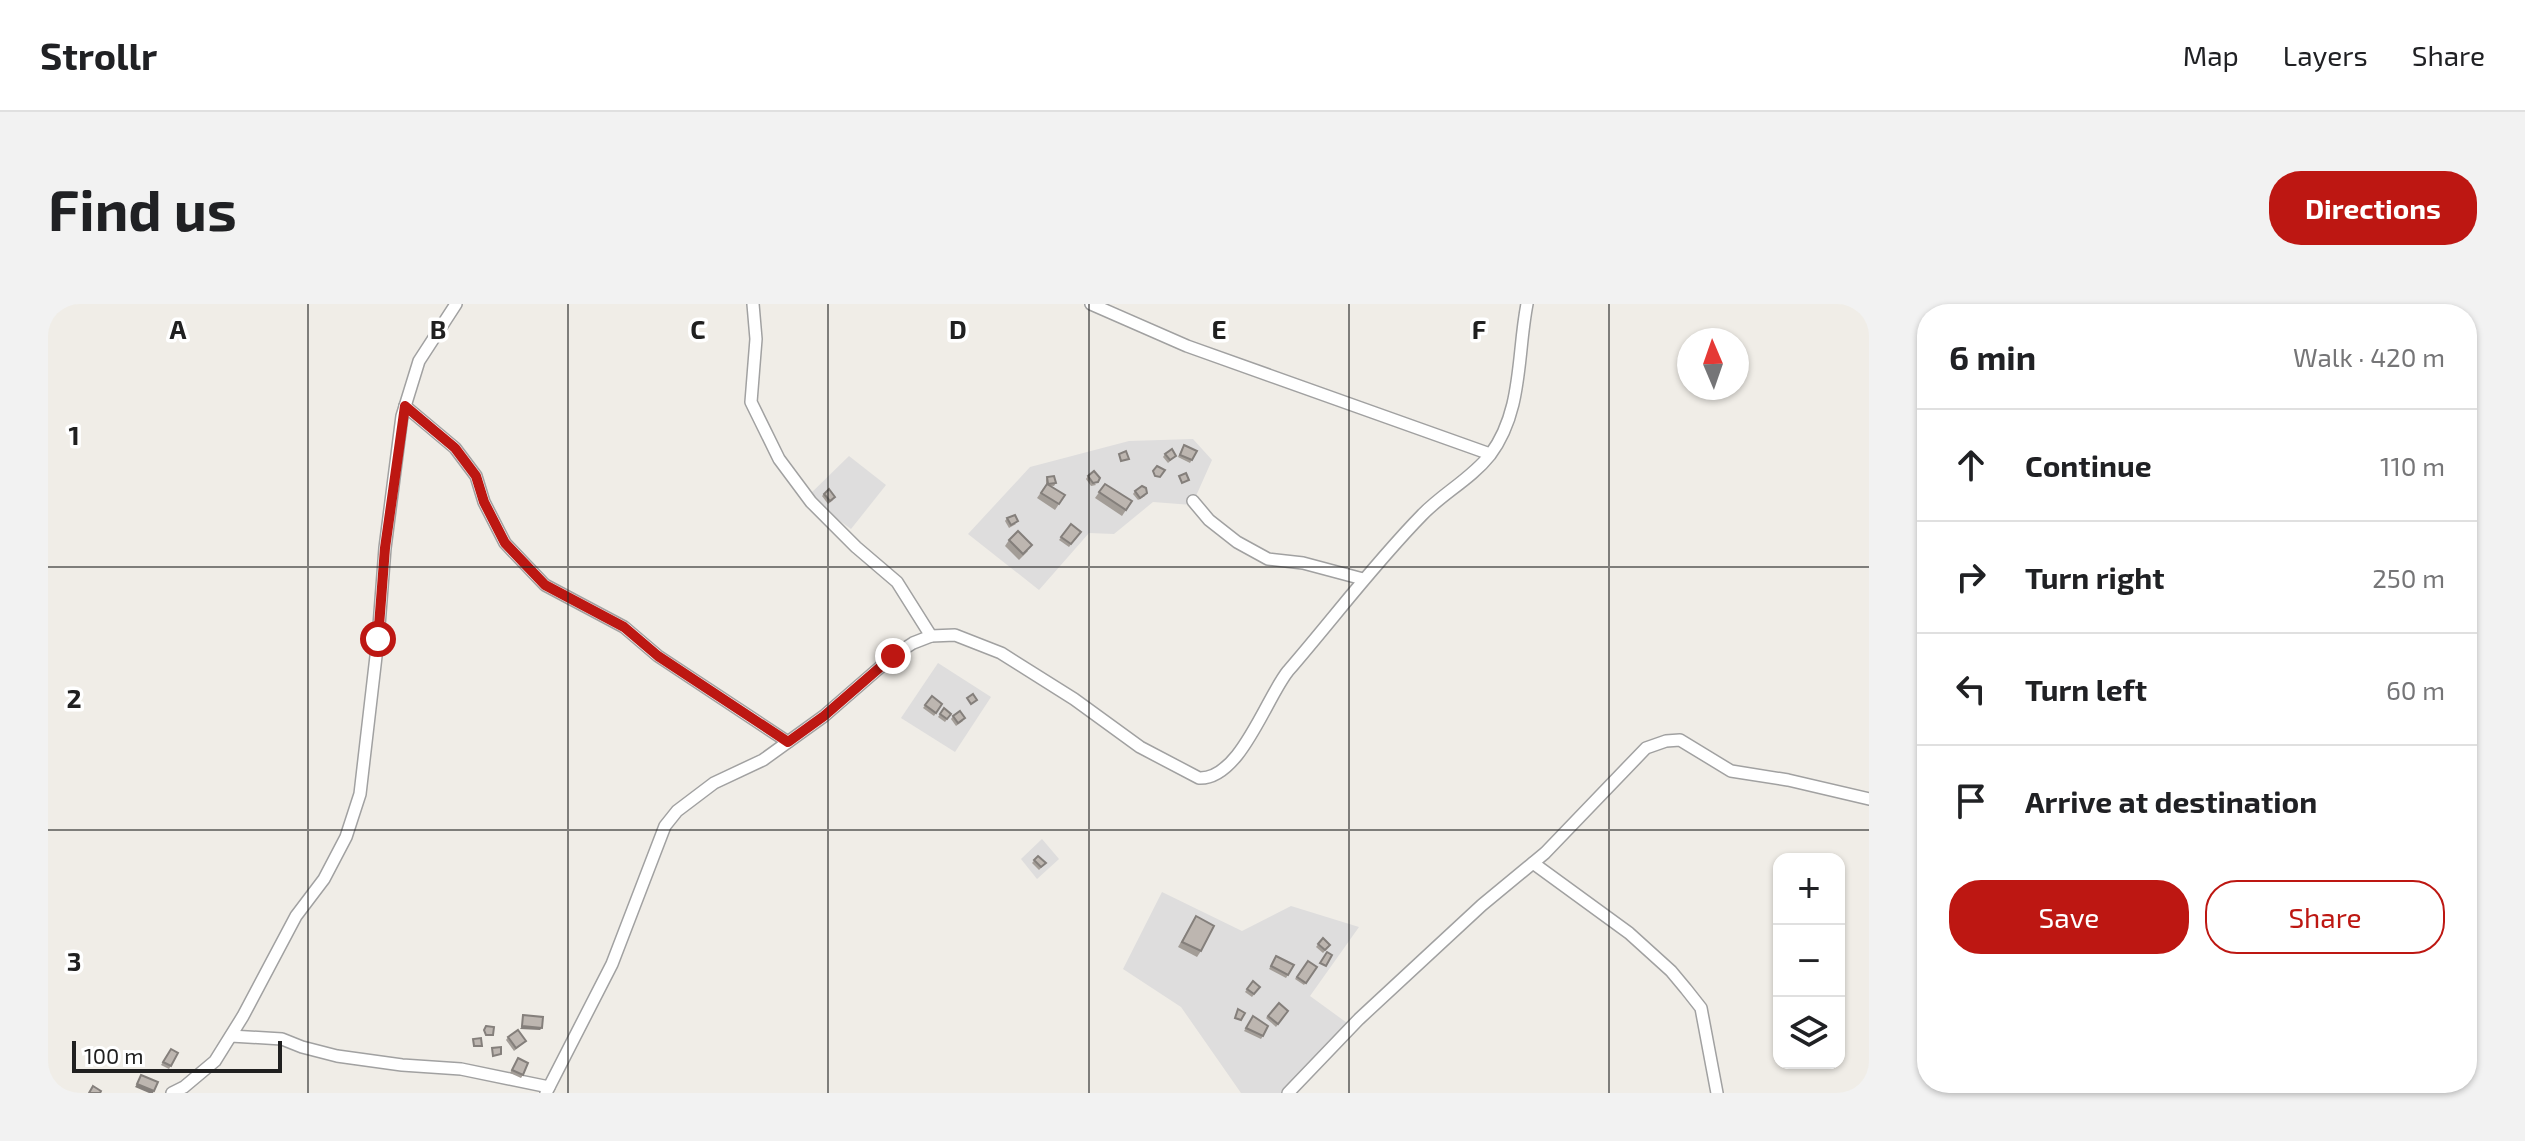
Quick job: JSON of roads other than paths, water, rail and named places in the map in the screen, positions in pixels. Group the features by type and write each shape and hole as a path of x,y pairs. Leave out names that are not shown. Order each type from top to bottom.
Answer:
{"street":[{"path":"172,1093 215,1061 296,916 324,879 346,837 360,794 385,548 405,406 419,361 456,304"},
{"path":"753,304 756,339 751,402 779,459 811,502 897,582 931,636"},
{"path":"1091,304 1200,351 1490,454"},
{"path":"231,1036 282,1039 337,1056 461,1069 547,1090 612,964 665,826 677,811 714,783 763,760 824,716 893,656 931,636 955,635 1001,653 1074,699 1140,747 1199,778 1207,778 1237,757 1261,720 1277,685 1363,579 1425,512 1464,482 1490,454 1509,421 1518,390 1520,339 1527,304"},
{"path":"405,406 455,448 476,476 484,502 505,543 545,585 624,627 658,656 788,742"},
{"path":"1193,501 1209,520 1237,542 1268,559 1303,563 1363,579"},
{"path":"1288,1093 1359,1019 1482,905 1533,863 1646,748 1680,740 1731,771 1788,780 1869,799"},
{"path":"1533,863 1629,933 1686,989 1701,1008 1717,1093"}]}
